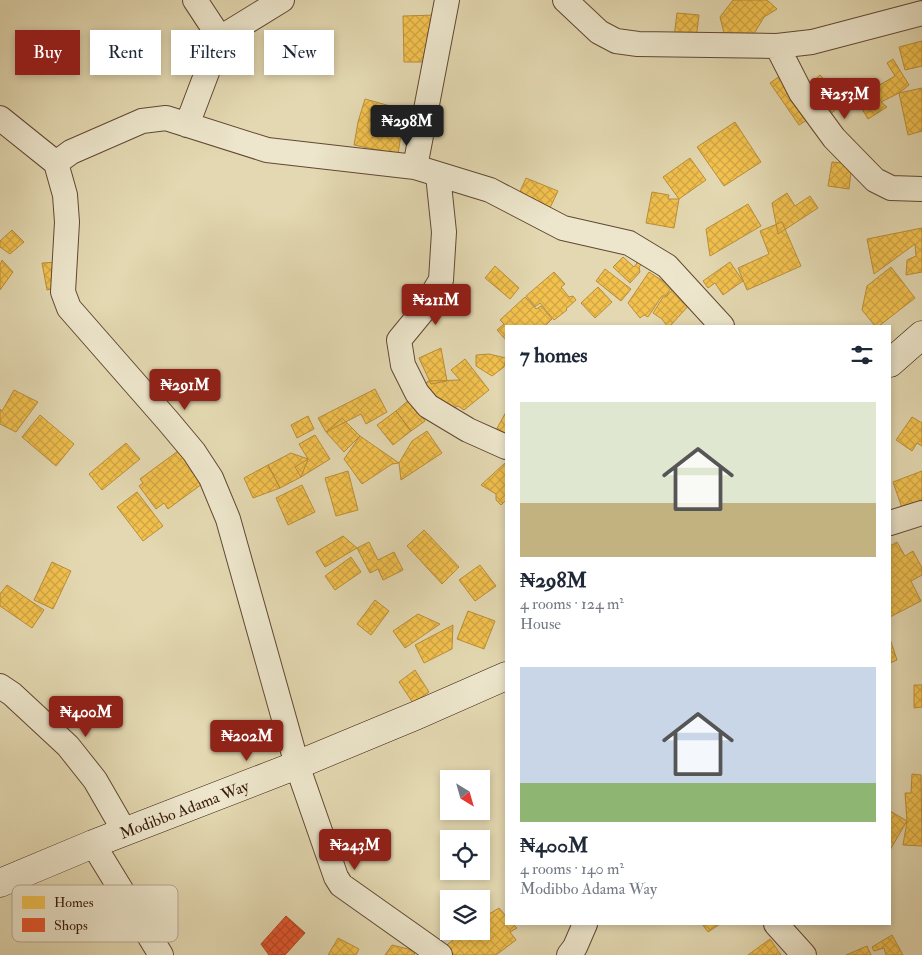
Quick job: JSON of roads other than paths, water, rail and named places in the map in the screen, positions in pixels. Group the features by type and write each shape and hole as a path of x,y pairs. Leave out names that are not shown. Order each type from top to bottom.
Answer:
{"main road":[{"path":"891,362 922,335"},
{"name":"Modibbo Adama Way","path":"0,883 93,844 297,765 505,676"}],"street":[{"path":"195,0 215,30"},
{"path":"233,30 282,0"},
{"path":"415,167 447,0"},
{"path":"565,0 599,32 616,41 638,44 777,46 812,42 922,13"},
{"path":"777,46 801,93 834,138 875,180 891,188 922,189"},
{"path":"187,125 206,75"},
{"path":"0,118 56,163 65,195 67,222 63,292 69,308 168,420 194,452 211,478 228,519 297,765 336,877 341,885 440,955"},
{"path":"56,163 71,152 142,121 166,118 267,150 415,167 490,190 563,228 629,243 667,266 721,325"},
{"path":"438,175 444,232 441,280 422,312 399,340 403,365 417,393 428,406 468,430 505,447"},
{"path":"891,523 922,513"},
{"path":"0,686 12,694 68,746 95,780 125,832"},
{"path":"93,844 118,885"},
{"path":"569,955 575,947 585,925"},
{"path":"777,925 804,955"},
{"path":"153,942 161,955"}]}
